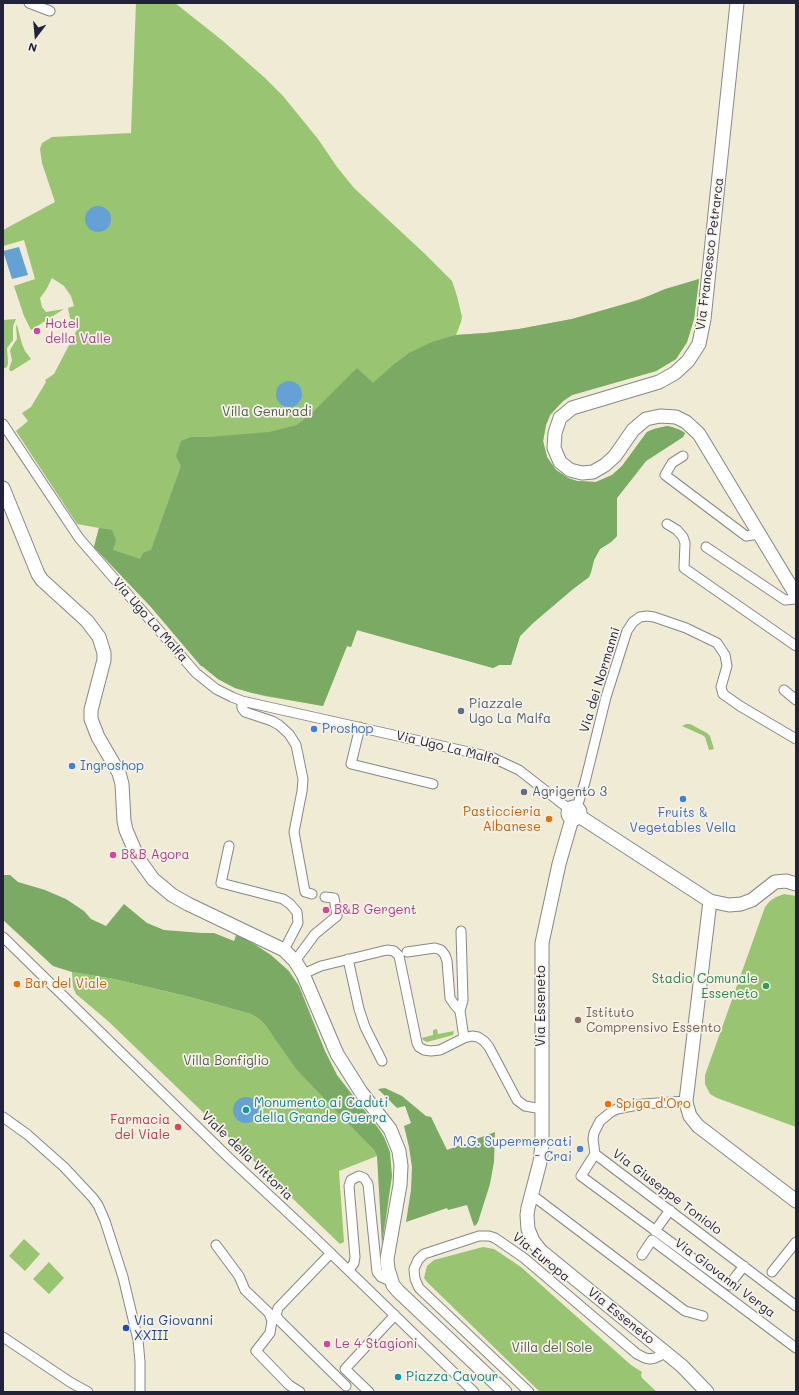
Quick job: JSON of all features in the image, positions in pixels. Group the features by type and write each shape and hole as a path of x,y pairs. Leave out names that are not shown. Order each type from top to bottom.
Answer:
{"main road":[{"name":"Via Francesco Petrarca","path":"737,3 704,319 699,344 688,361 675,373 658,382 572,408 560,418 555,433 554,448 560,462 570,470 582,473 593,472 605,466 615,456 633,430 646,419 660,416 676,417 686,422 699,434 796,594"},
{"path":"3,488 38,574 42,580 87,620 99,637 104,653 104,660 91,710 91,719 98,737 121,778 126,830 138,858 153,879 172,895 284,950 295,960 303,974 337,1054 361,1092 390,1129 399,1151 401,1166 400,1185 388,1259 388,1269 392,1282 398,1291 505,1392"},
{"name":"Via Ugo La Malfa","path":"574,813 710,901"},
{"name":"Via Esseneto","path":"574,813 556,877 542,943 541,1155 528,1208 527,1222 530,1236 537,1247 666,1353 708,1392"},
{"path":"796,884 786,881 775,882 752,900 741,904 730,905 710,901 686,1101 690,1116 698,1126 796,1201"}],"street":[{"path":"30,3 50,11"},
{"name":"Via Ugo La Malfa","path":"3,424 79,538 196,673 216,689 242,701 481,754 496,759 519,770 574,813"},
{"path":"683,456 672,463 665,475 746,536 759,534"},
{"path":"667,524 677,530 683,537 685,543 684,568 796,646"},
{"path":"706,546 785,600 796,598"},
{"name":"Via dei Normanni","path":"574,813 585,782 606,697 627,631 633,622 640,617 654,617 686,628 717,642 725,655 728,666 721,687 723,694 740,706 796,738"},
{"path":"784,690 796,700"},
{"path":"242,701 242,708 245,712 272,721 285,730 293,739 298,751 303,779 294,832 305,892 312,894"},
{"path":"360,727 351,764 433,784"},
{"path":"229,846 221,883 283,899 297,912 298,922 284,950"},
{"path":"295,960 315,934 337,916 334,898 325,897"},
{"path":"461,931 463,1000 460,1011 464,1038"},
{"name":"Viale della Vittoria","path":"3,937 223,1152 349,1270 474,1392"},
{"path":"407,952 435,948 443,952 447,961 450,998 460,1011"},
{"path":"303,974 321,966 387,950 397,953 399,956 419,1047 424,1050 431,1051 440,1050 464,1038 472,1036 478,1037 489,1047 517,1100 525,1106 542,1109"},
{"path":"348,959 359,1009 382,1061"},
{"path":"595,1154 593,1139 594,1133 600,1121 610,1112 617,1109 643,1104 686,1101"},
{"path":"3,1117 28,1135 64,1167 94,1198 98,1206 105,1221 123,1277 138,1340 140,1392"},
{"name":"Via Giuseppe Toniolo","path":"744,1266 729,1285 654,1231 581,1176 595,1154 670,1210 744,1266 796,1306"},
{"path":"349,1270 354,1263 355,1257 349,1186 351,1180 358,1176 364,1178 368,1184 377,1272 381,1277 392,1282"},
{"path":"532,1195 685,1311 703,1316"},
{"path":"654,1231 670,1210"},
{"name":"Via Europa","path":"529,1392 419,1288 415,1279 414,1269 418,1260 424,1254 479,1236 489,1236 495,1238 524,1258 637,1354 650,1359 666,1353"},
{"name":"Via Giovanni Verga","path":"642,1255 652,1240 796,1348"},
{"path":"772,1272 796,1242"},
{"path":"216,1245 239,1276 245,1290 269,1313 272,1322 270,1334 256,1351 289,1385 300,1392"},
{"path":"331,1253 278,1308 276,1315 279,1320 346,1386"},
{"path":"369,1392 345,1369 394,1315"},
{"path":"3,1337 70,1382 88,1392"}],"green space":[{"name":"Villa Genuradi","path":"136,3 175,3 223,41 283,96 318,139 337,167 354,188 452,281 462,317 456,335 519,329 572,319 628,303 699,279 694,319 687,342 676,359 656,371 572,395 563,401 550,415 546,425 543,441 547,457 556,470 568,478 577,481 596,482 612,475 622,466 647,432 667,426 685,433 683,437 646,461 617,498 617,536 600,549 594,560 589,577 533,623 520,636 511,665 499,665 493,668 357,630 351,647 347,646 323,706 264,696 235,688 218,679 201,666 151,607 94,547 99,528 77,524 16,431 28,421 22,413 31,407 46,382 45,380 54,374 78,328 70,318 68,308 74,306 71,296 64,286 52,278 40,298 42,307 46,312 64,309 31,330 24,316 14,286 35,279 24,240 3,246 3,230 55,202 42,163 40,149 42,143 52,137 131,133"},
{"path":"699,279 694,319 687,342 676,359 656,371 572,395 563,401 550,415 546,425 543,441 547,457 556,470 568,478 577,481 596,482 612,475 622,466 647,432 667,426 685,433 683,437 646,461 617,498 617,536 600,549 594,560 589,577 533,623 520,636 511,665 499,665 493,668 357,630 351,647 347,646 323,706 252,693 235,688 218,679 201,666 151,607 94,547 99,528 112,530 116,540 113,550 140,559 143,553 151,550 181,466 176,456 181,441 191,437 269,432 297,425 314,411 357,368 373,383 409,353 432,342 456,335 519,329 572,319 639,300 665,289"},
{"path":"16,319 13,326 13,340 7,348 7,367 3,369 3,320"},
{"path":"17,325 22,344 31,359 10,371 9,369 12,360 10,351 17,339"},
{"path":"690,724 707,733 710,736 714,749 709,750 705,737 682,726"},
{"path":"3,875 10,875 18,882 45,890 66,899 84,911 91,919 106,926 124,904 147,923 164,930 214,933 234,941 237,933 271,955 289,971 299,986 325,1051 337,1075 379,1129 390,1152 392,1176 382,1245 377,1156 374,1150 297,1070 266,1026 259,1019 251,1014 190,997 114,979 72,972 53,966 3,920"},
{"name":"Stadio Comunale Esseneto","path":"784,894 796,896 796,1127 717,1098 710,1094 705,1084 705,1075 765,907 770,901"},
{"name":"Villa Bonfiglio","path":"72,972 114,979 190,997 251,1014 259,1019 281,1046 374,1150 377,1156 339,1171 344,1242 340,1244 108,1021 76,994 73,987"},
{"path":"437,1029 438,1034 454,1031 453,1035 427,1042 423,1040 422,1038 433,1035 433,1030"},
{"path":"385,1088 402,1096 426,1116 431,1117 447,1150 495,1132 494,1162 490,1184 476,1225 474,1226 467,1205 448,1210 447,1208 406,1222 411,1190 412,1167 404,1126 411,1123 405,1106 397,1108 378,1089"},
{"path":"24,1239 40,1254 25,1271 9,1256"},
{"name":"Villa del Sole","path":"483,1247 494,1249 521,1267 631,1365 642,1372 642,1378 657,1392 540,1392 424,1278 427,1266 434,1260"},
{"path":"49,1262 64,1278 49,1294 33,1279"}],"water":[{"path":"98,206 107,210 111,219 107,228 98,232 89,228 85,219 89,210"},
{"path":"19,247 28,275 12,279 3,251"},
{"path":"289,381 298,385 302,394 298,403 289,407 280,403 276,394 280,385"},
{"path":"246,1097 255,1101 259,1110 255,1119 246,1123 237,1119 233,1110 237,1101"}],"place":[{"name":"Hotel della Valle","path":"37,331"},
{"name":"Piazzale Ugo La Malfa","path":"461,711"},
{"name":"Proshop","path":"314,729"},
{"name":"Ingroshop","path":"72,766"},
{"name":"Agrigento 3","path":"524,792"},
{"name":"Fruits & Vegetables Vella","path":"683,799"},
{"name":"Pasticcieria Albanese","path":"549,819"},
{"name":"B&B Agora","path":"113,855"},
{"name":"B&B Gergent","path":"326,910"},
{"name":"Bar del Viale","path":"17,984"},
{"name":"Stadio Comunale Esseneto","path":"766,986"},
{"name":"Istituto Comprensivo Essento","path":"578,1020"},
{"name":"Spiga d'Oro","path":"608,1104"},
{"name":"Monumento ai Caduti della Grande Guerra","path":"246,1110"},
{"name":"Farmacia del Viale","path":"178,1127"},
{"name":"M.G. Supermercati - Crai","path":"580,1149"},
{"name":"Via Giovanni XXIII","path":"126,1328"},
{"name":"Le 4 Stagioni","path":"327,1344"},
{"name":"Piazza Cavour","path":"398,1377"}]}
